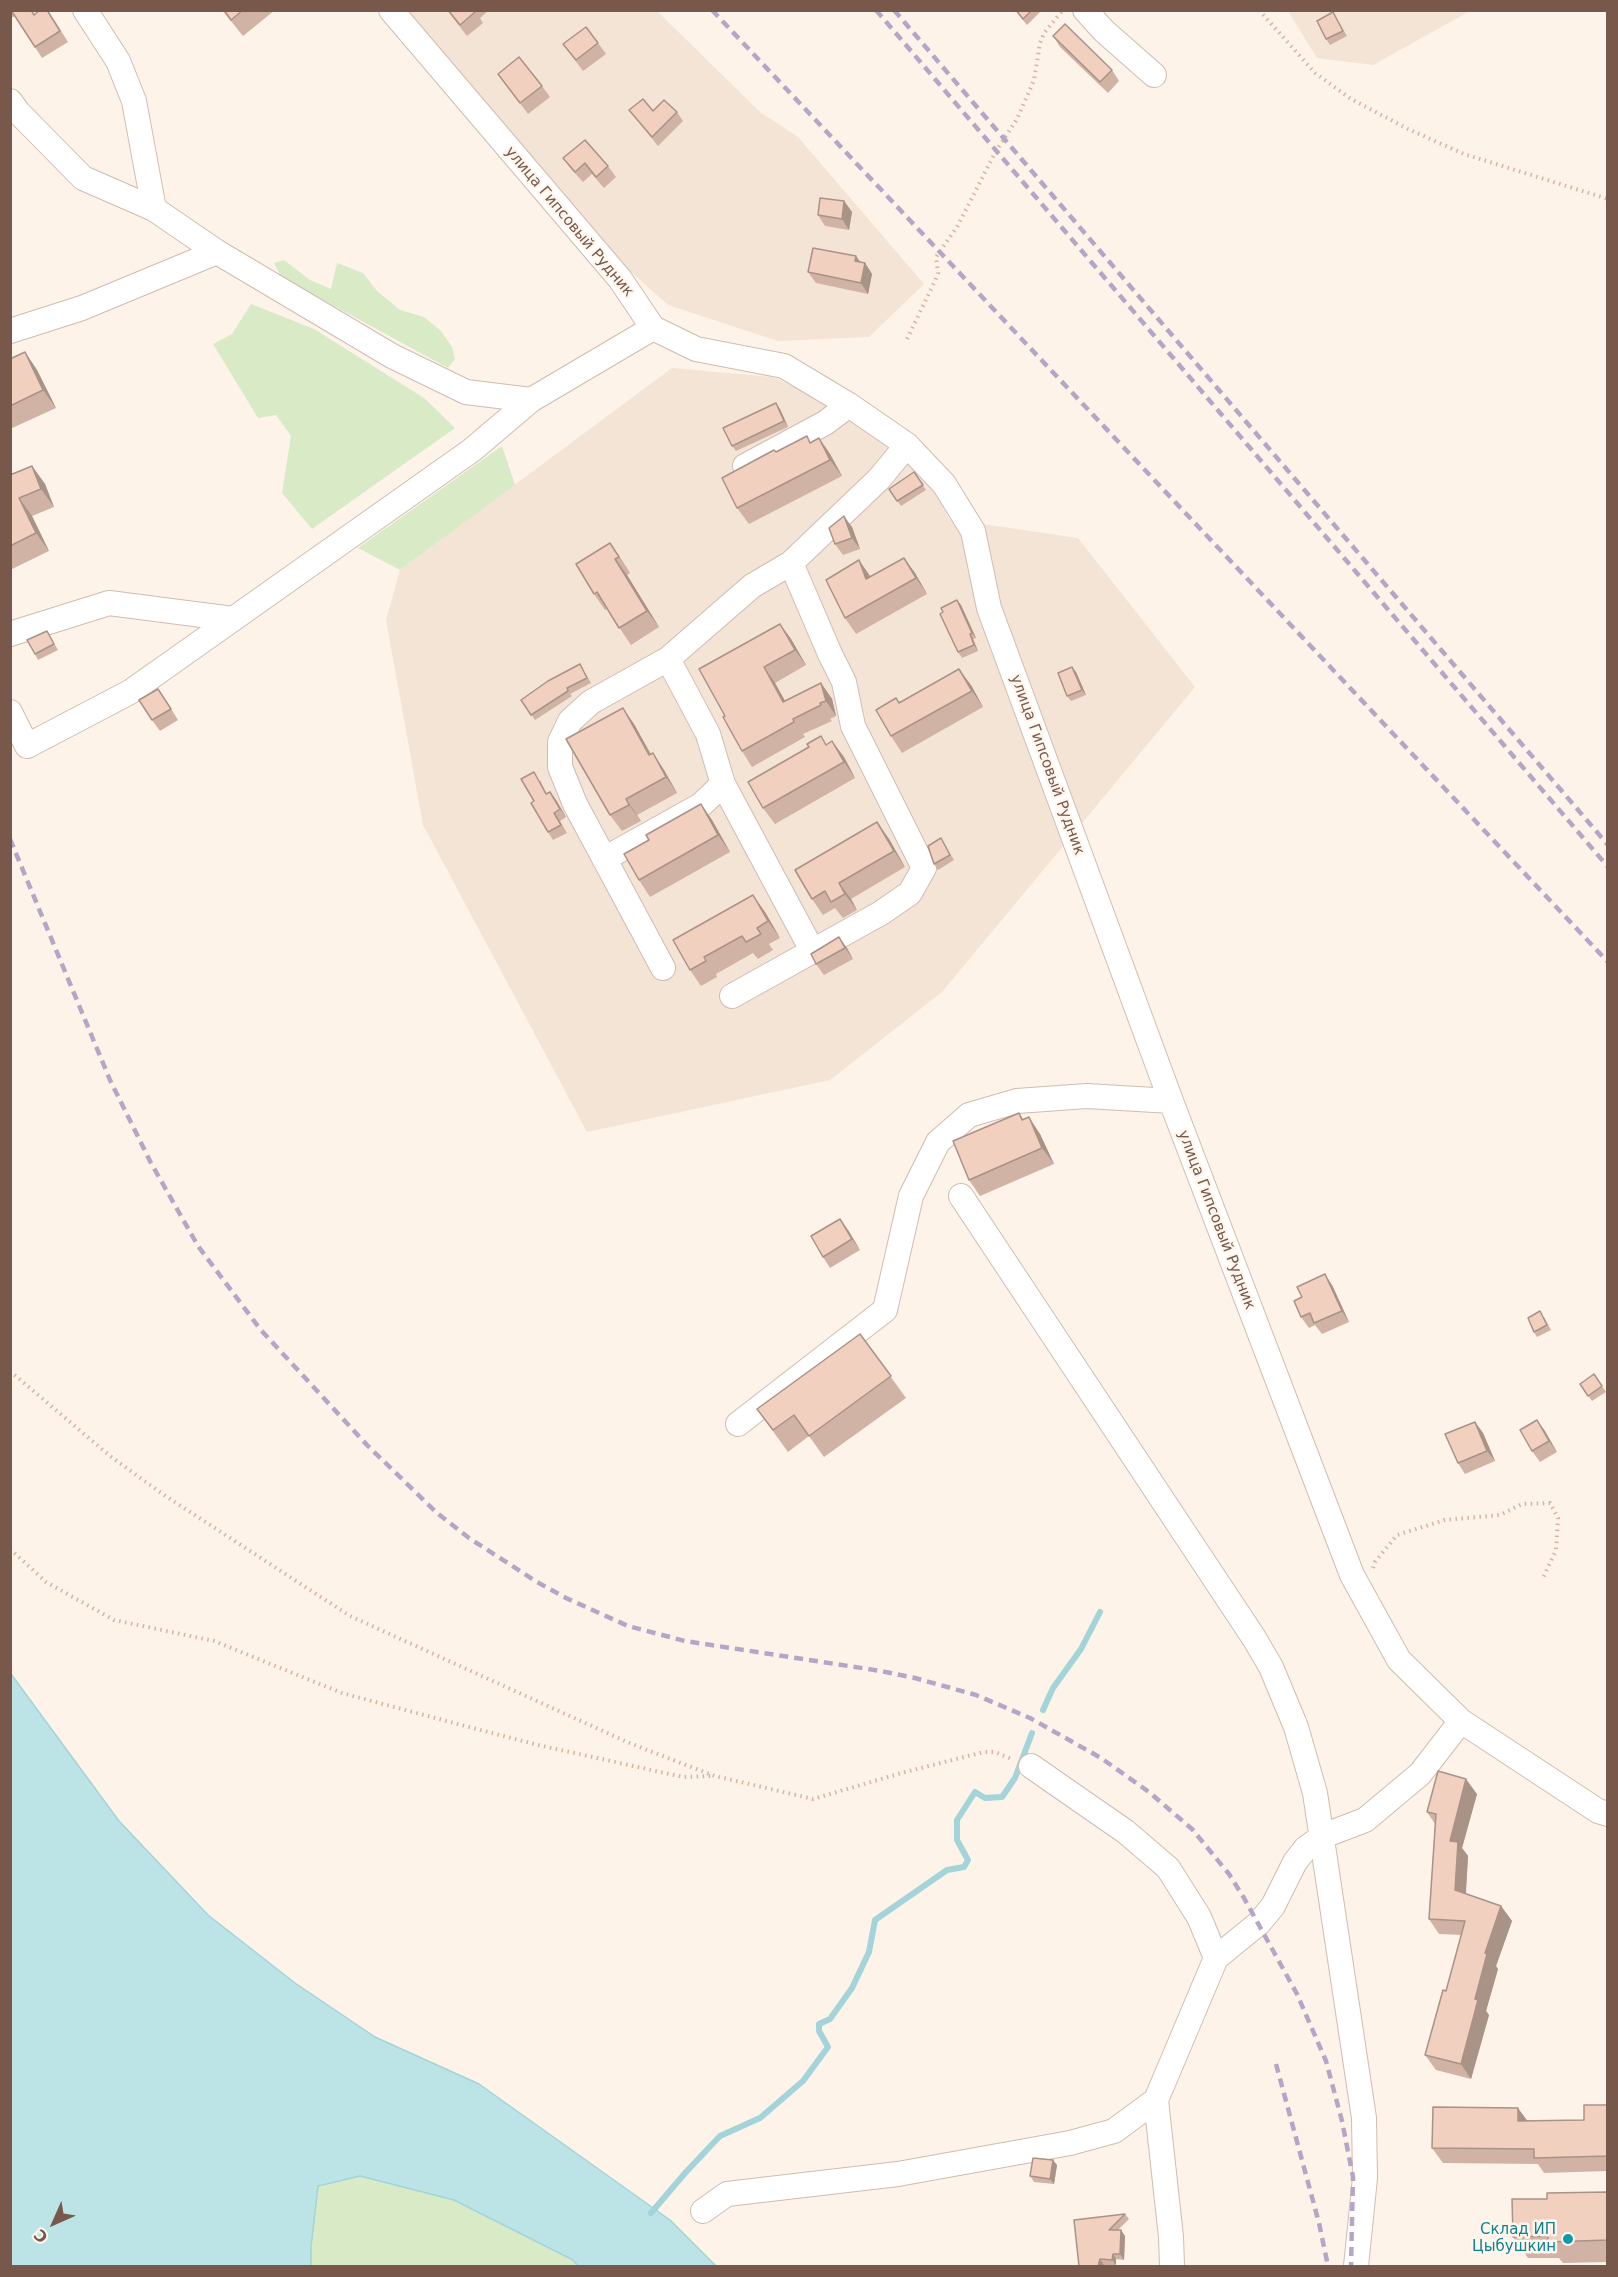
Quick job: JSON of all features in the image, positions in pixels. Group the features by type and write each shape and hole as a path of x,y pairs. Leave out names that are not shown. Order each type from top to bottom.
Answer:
{"street":[{"path":"85,10 118,61 134,101 154,209"},
{"name":"улица Гипсовый Рудник","path":"391,10 620,279 653,328 696,350 784,366 849,405 907,445 944,484 973,531 989,608 1171,1101 1352,1575 1399,1660 1461,1721 1598,1811 1608,1814"},
{"path":"1085,10 1104,31 1154,75"},
{"path":"10,101 83,178 154,209 217,252 392,356 466,392 531,400"},
{"path":"10,331 82,308 217,252"},
{"path":"10,712 27,746 130,692 472,450 531,400 653,328"},
{"path":"741,468 825,423 849,405"},
{"path":"663,968 575,804 560,767 560,742 570,721 591,702 668,659 752,586 791,563 879,479 907,445"},
{"path":"732,996 881,913 910,893 924,868 853,726 844,682 791,563"},
{"path":"10,634 109,603 233,619"},
{"path":"668,659 708,734 723,784 813,952"},
{"path":"604,859 701,805 723,784"},
{"path":"738,1424 885,1310 910,1196 938,1142 969,1115 1017,1101 1076,1097 1171,1101"},
{"path":"961,1196 1254,1638 1286,1699 1307,1761 1323,1836 1364,2118 1365,2187 1356,2266"},
{"path":"1172,2266 1156,2100 1216,1958 1259,1923 1273,1906 1295,1862 1306,1848 1323,1836 1365,1820 1420,1774 1461,1721"},
{"path":"1031,1766 1126,1832 1168,1868 1199,1917 1216,1958"},
{"path":"703,2211 727,2194 898,2174 1070,2143 1114,2131 1156,2100"}],"path":[{"path":"907,339 938,273 936,257 951,239 996,151 1017,119 1034,80 1040,43 1049,26 1063,10"},
{"path":"1259,10 1315,73 1352,99 1408,129 1464,154 1608,200"},
{"path":"10,1371 110,1456 164,1495 350,1616 627,1742 715,1776 813,1799 984,1752 995,1752 1031,1766"},
{"path":"1363,1594 1375,1562 1397,1535 1445,1520 1500,1515 1522,1504 1550,1503 1558,1518 1556,1550 1543,1578"},
{"path":"10,1549 46,1581 114,1620 214,1641 342,1693 486,1732 683,1777 715,1776"}],"shaded area":[{"path":"401,11 657,11 760,112 798,137 924,284 869,337 778,341 668,305 631,272"},
{"path":"1288,11 1470,11 1373,65 1317,58"},
{"path":"672,368 773,377 819,399 875,432 929,478 949,519 1078,538 1195,687 942,992 830,1080 587,1132 423,825 386,620 400,570"}],"green space":[{"path":"284,260 310,280 331,289 337,263 363,273 377,291 400,310 424,317 441,331 452,347 455,359 448,368 281,277 274,263"},
{"path":"251,304 314,329 424,398 455,428 312,529 282,493 291,436 276,415 258,418 213,344 232,334"},
{"path":"502,446 515,485 400,570 358,548"},
{"path":"360,2176 454,2200 573,2261 578,2266 311,2266 318,2186"}],"water":[{"path":"11,1674 119,1821 208,1915 295,1983 375,2037 479,2084 670,2220 716,2266 578,2266 573,2260 454,2200 360,2176 318,2186 311,2266 11,2266"}],"building":[{"path":"11,10 31,10 34,15 40,10 47,10 60,31 35,47"},
{"path":"224,10 243,10 231,20"},
{"path":"448,10 474,10 475,12 460,25"},
{"path":"1016,10 1032,10 1023,19"},
{"path":"1333,12 1343,31 1326,39 1317,21"},
{"path":"1065,24 1112,70 1100,82 1053,36"},
{"path":"586,27 598,43 576,60 563,44"},
{"path":"519,57 542,86 520,103 498,74"},
{"path":"643,99 653,111 664,100 677,112 652,137 629,110"},
{"path":"585,140 608,166 596,177 585,163 575,172 563,158"},
{"path":"820,198 844,201 842,219 818,215"},
{"path":"813,248 856,256 855,261 865,263 861,283 808,272"},
{"path":"25,352 43,390 10,406 10,359"},
{"path":"776,403 784,421 732,446 723,428"},
{"path":"807,436 810,443 819,438 830,460 737,508 722,478 774,450 776,452"},
{"path":"32,466 41,489 19,498 36,533 10,546 10,475"},
{"path":"914,472 923,485 897,501 889,489"},
{"path":"844,516 852,538 835,544 829,528"},
{"path":"610,543 619,557 615,559 647,611 619,628 597,592 594,594 576,564"},
{"path":"904,558 916,578 845,618 826,580 859,560 866,579"},
{"path":"957,600 972,633 970,634 974,645 958,652 940,614 943,612 941,608"},
{"path":"780,624 795,650 764,667 783,702 821,683 826,701 742,751 699,669"},
{"path":"47,631 54,644 35,654 27,640"},
{"path":"580,664 587,678 567,688 568,691 531,715 521,700 548,681"},
{"path":"1072,667 1082,690 1067,696 1058,673"},
{"path":"959,669 972,691 891,736 876,710 896,698 899,703"},
{"path":"158,689 171,709 152,720 139,700"},
{"path":"623,708 649,755 653,753 666,777 626,799 629,805 610,815 566,739"},
{"path":"821,736 826,745 832,741 844,762 763,808 748,782 809,747 807,744"},
{"path":"534,772 546,794 550,792 560,809 554,813 561,825 548,832 531,803 534,801 521,779"},
{"path":"701,804 718,835 639,880 624,854 649,840 646,835"},
{"path":"877,822 894,851 839,883 845,894 831,902 825,891 812,899 795,870"},
{"path":"941,838 950,855 934,864 928,846"},
{"path":"753,895 768,921 757,928 761,934 746,942 742,936 704,957 706,961 690,970 673,940"},
{"path":"839,937 845,948 816,964 811,954"},
{"path":"1019,1113 1022,1120 1029,1117 1042,1148 969,1180 953,1141"},
{"path":"840,1219 852,1239 823,1257 811,1236"},
{"path":"1325,1274 1342,1311 1314,1323 1310,1313 1301,1317 1294,1301 1302,1297 1297,1287"},
{"path":"1540,1311 1547,1325 1534,1332 1528,1318"},
{"path":"860,1334 891,1376 809,1436 794,1415 773,1430 757,1409"},
{"path":"1594,1374 1602,1386 1588,1396 1580,1384"},
{"path":"1537,1420 1549,1441 1532,1451 1520,1430"},
{"path":"1475,1422 1487,1451 1458,1463 1445,1434"},
{"path":"1438,1771 1466,1779 1450,1841 1458,1842 1455,1890 1501,1906 1485,1953 1487,1954 1475,1999 1478,2000 1461,2064 1425,2055 1443,1990 1446,1991 1465,1921 1429,1919 1436,1814 1427,1812"},
{"path":"1584,2105 1608,2105 1608,2156 1534,2158 1534,2149 1432,2148 1433,2107 1518,2108 1518,2121 1584,2120"},
{"path":"1033,2158 1053,2160 1050,2179 1030,2176"},
{"path":"1608,2192 1608,2240 1548,2242 1548,2236 1513,2237 1512,2199 1547,2199 1547,2193"},
{"path":"1125,2214 1109,2230 1121,2230 1120,2254 1113,2254 1112,2260 1100,2259 1098,2266 1079,2266 1074,2220"}],"waterway":[{"path":"1043,1710 1053,1688 1081,1649 1100,1612"},
{"path":"651,2213 720,2136 760,2118 803,2081 828,2047 819,2031 819,2024 830,2019 852,1988 869,1952 875,1920 947,1870 964,1867 968,1860 957,1840 957,1820 975,1792 985,1798 1002,1797 1015,1778 1032,1733"}],"railway":[{"path":"712,10 1608,962"},
{"path":"876,10 1608,867"},
{"path":"894,10 1608,845"},
{"path":"10,839 110,1080 151,1163 198,1246 260,1329 367,1445 437,1513 469,1538 537,1582 628,1626 685,1641 881,1671 976,1695 1030,1718 1101,1758 1149,1792 1192,1829 1229,1874 1244,1898 1297,1994 1326,2061 1342,2121 1353,2177 1351,2266"},
{"path":"1276,2064 1319,2223 1328,2266"}],"place":[{"name":"Склад ИП Цыбушкин","path":"1568,2239"}]}
